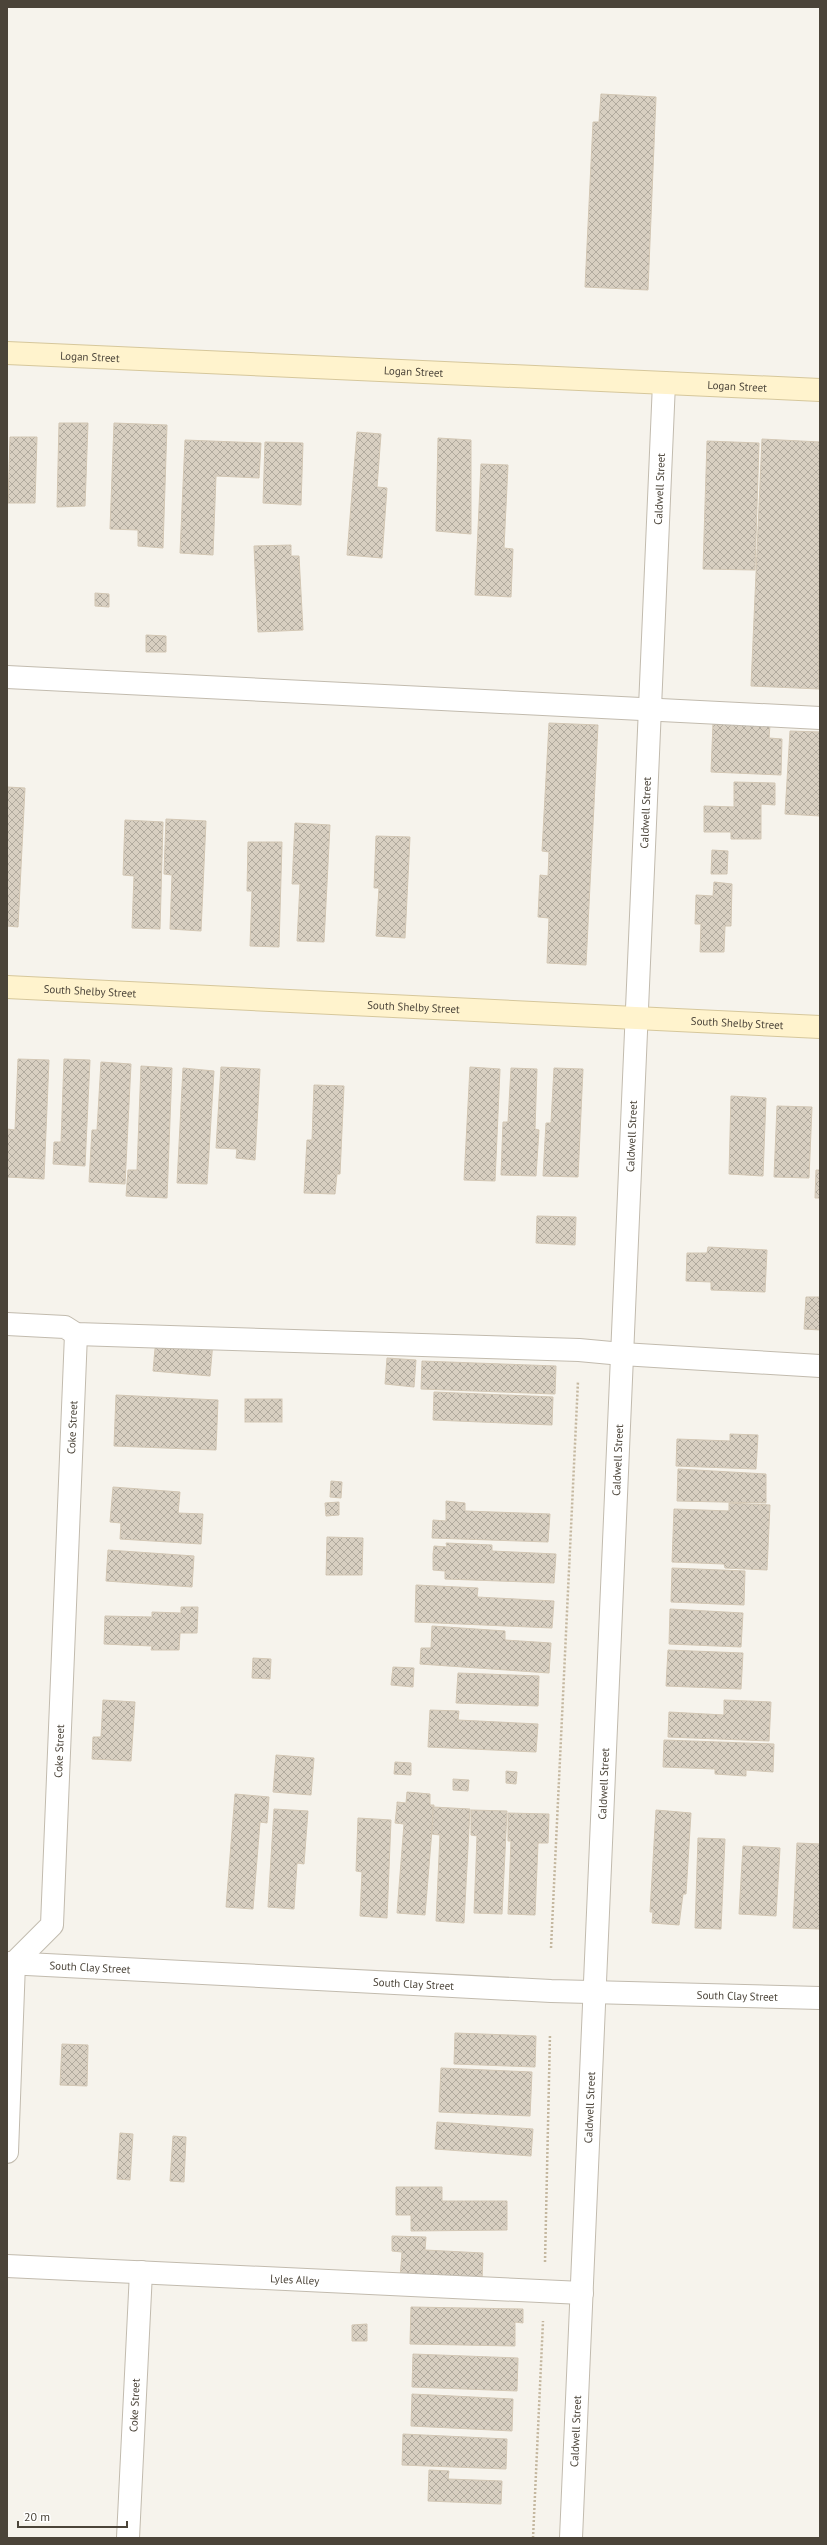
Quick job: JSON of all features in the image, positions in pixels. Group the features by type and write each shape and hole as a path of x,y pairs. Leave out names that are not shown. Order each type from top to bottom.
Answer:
{"main road":[{"name":"Logan Street","path":"7,353 820,390"},
{"name":"South Shelby Street","path":"7,987 636,1016 820,1027"}],"street":[{"name":"Caldwell Street","path":"571,2538 593,1992 664,383"},
{"path":"7,677 608,706 650,710 820,718"},
{"path":"7,1324 65,1327 76,1334 579,1350 820,1366"},
{"name":"Coke Street","path":"11,1963 52,1925 76,1334"},
{"path":"7,2152 11,1963"},
{"name":"South Clay Street","path":"11,1963 593,1992 820,1998"},
{"name":"Lyles Alley","path":"7,2266 582,2293"},
{"name":"Coke Street","path":"128,2538 141,2272"}],"path":[{"path":"551,1948 579,1350"}],"building":[{"path":"601,94 656,97 648,290 585,287 593,122 599,122"},
{"path":"59,423 88,423 85,506 57,507"},
{"path":"114,423 167,425 163,548 138,546 138,530 110,529"},
{"path":"357,432 381,434 377,487 387,488 382,558 347,555"},
{"path":"10,437 37,437 35,503 8,503"},
{"path":"438,438 471,440 471,534 436,531"},
{"path":"762,439 820,442 819,689 751,686"},
{"path":"185,440 261,443 259,478 216,476 213,555 180,553"},
{"path":"707,441 759,443 755,570 703,569"},
{"path":"265,442 303,443 301,505 263,503"},
{"path":"481,464 508,465 504,548 513,549 511,597 475,595"},
{"path":"291,545 291,556 299,556 303,630 258,632 254,546"},
{"path":"95,593 109,594 109,607 95,606"},
{"path":"146,635 166,636 166,652 146,652"},
{"path":"549,723 598,725 586,965 547,963 549,918 538,917 540,875 548,876 549,852 542,851"},
{"path":"713,723 770,725 769,738 782,739 781,775 711,772"},
{"path":"790,731 820,732 820,816 785,814"},
{"path":"734,782 775,783 775,805 761,804 761,839 731,839 731,832 704,832 704,806 734,807"},
{"path":"7,787 25,788 18,927 7,926"},
{"path":"166,819 206,821 201,931 170,929 172,875 164,874"},
{"path":"125,820 163,822 160,929 132,928 134,876 123,875"},
{"path":"295,823 330,825 324,942 297,941 300,884 292,884"},
{"path":"376,836 410,837 405,938 376,936 379,888 374,888"},
{"path":"248,842 282,842 279,947 250,946 252,891 247,891"},
{"path":"712,850 728,851 727,874 711,874"},
{"path":"714,882 732,884 731,926 725,926 724,952 700,952 701,924 695,924 696,895 713,896"},
{"path":"18,1059 49,1060 44,1179 7,1177 7,1129 15,1130"},
{"path":"64,1059 90,1060 85,1166 53,1164 54,1142 61,1142"},
{"path":"101,1062 131,1064 125,1184 89,1182 92,1130 97,1130"},
{"path":"141,1066 172,1068 167,1198 126,1196 128,1170 137,1170"},
{"path":"221,1067 260,1069 255,1160 236,1158 237,1149 216,1148"},
{"path":"470,1067 500,1069 495,1181 464,1180"},
{"path":"183,1068 214,1071 207,1184 177,1183"},
{"path":"511,1068 537,1069 535,1129 539,1130 536,1176 501,1175 503,1122 508,1122"},
{"path":"554,1068 583,1069 578,1177 543,1176 546,1123 551,1123"},
{"path":"314,1085 344,1086 340,1174 337,1174 335,1194 304,1193 307,1140 312,1140"},
{"path":"731,1096 766,1098 763,1176 729,1174"},
{"path":"777,1106 812,1107 809,1178 774,1177"},
{"path":"816,1170 820,1170 820,1198 815,1198"},
{"path":"537,1216 576,1217 575,1245 536,1243"},
{"path":"708,1247 767,1250 765,1292 711,1290 711,1282 686,1281 687,1253 707,1253"},
{"path":"806,1297 820,1297 820,1330 804,1329"},
{"path":"156,1338 213,1342 210,1376 153,1371"},
{"path":"387,1358 416,1360 414,1387 385,1384"},
{"path":"422,1361 556,1366 555,1394 421,1389"},
{"path":"434,1392 553,1397 552,1425 433,1420"},
{"path":"116,1395 218,1400 216,1450 114,1446"},
{"path":"245,1399 282,1399 282,1422 245,1422"},
{"path":"730,1434 758,1435 756,1469 676,1466 677,1439 730,1441"},
{"path":"678,1469 766,1474 766,1503 677,1501"},
{"path":"331,1481 342,1482 341,1498 330,1497"},
{"path":"113,1487 180,1492 178,1513 203,1514 201,1544 120,1539 121,1523 110,1522"},
{"path":"446,1501 465,1503 465,1511 550,1514 548,1542 432,1538 433,1520 446,1521"},
{"path":"339,1502 339,1515 326,1516 325,1503"},
{"path":"729,1503 770,1505 767,1570 725,1568 724,1564 672,1562 674,1509 729,1511"},
{"path":"327,1537 363,1538 362,1575 326,1575"},
{"path":"446,1543 492,1545 492,1551 556,1554 554,1583 445,1579 445,1571 433,1570 433,1554 434,1546 447,1547"},
{"path":"108,1550 194,1556 192,1587 106,1581"},
{"path":"672,1568 745,1571 744,1605 671,1602"},
{"path":"416,1585 478,1588 477,1597 554,1601 552,1628 415,1622"},
{"path":"181,1607 198,1607 197,1633 180,1633 179,1650 151,1650 152,1646 104,1644 105,1616 152,1617 152,1612 181,1613"},
{"path":"670,1609 743,1613 741,1647 669,1644"},
{"path":"432,1626 505,1631 505,1640 551,1643 549,1673 420,1664 421,1648 431,1648"},
{"path":"668,1650 743,1653 741,1689 666,1686"},
{"path":"253,1658 271,1659 270,1679 252,1678"},
{"path":"393,1667 414,1668 413,1687 391,1685"},
{"path":"458,1673 539,1676 538,1706 456,1703"},
{"path":"103,1700 135,1702 131,1761 92,1759 93,1737 101,1737"},
{"path":"724,1700 771,1702 769,1741 668,1737 669,1712 724,1715"},
{"path":"430,1710 459,1711 458,1720 538,1724 536,1752 428,1747"},
{"path":"664,1740 774,1744 773,1772 746,1770 746,1776 715,1774 715,1769 663,1767"},
{"path":"276,1755 314,1758 311,1795 273,1792"},
{"path":"395,1762 411,1763 411,1775 394,1774"},
{"path":"506,1771 517,1772 516,1784 506,1783"},
{"path":"453,1779 469,1780 468,1791 453,1790"},
{"path":"407,1792 430,1794 430,1805 434,1805 425,1915 397,1913 404,1824 395,1823 397,1802 406,1803"},
{"path":"235,1794 269,1797 267,1823 260,1822 253,1909 226,1907"},
{"path":"433,1807 470,1809 464,1923 436,1921 440,1835 432,1834"},
{"path":"274,1809 308,1811 304,1864 297,1863 294,1909 268,1907"},
{"path":"471,1810 507,1811 502,1914 474,1913 477,1836 471,1835"},
{"path":"656,1810 691,1813 686,1894 683,1894 679,1925 652,1923 653,1912 650,1912"},
{"path":"508,1813 549,1814 548,1843 538,1843 535,1915 508,1914 511,1841 508,1841"},
{"path":"358,1818 391,1820 387,1918 360,1916 362,1872 356,1871"},
{"path":"698,1838 725,1839 721,1929 695,1928"},
{"path":"797,1843 820,1844 820,1929 793,1928"},
{"path":"743,1846 780,1848 776,1916 739,1914"},
{"path":"455,2033 536,2036 535,2067 454,2064"},
{"path":"62,2044 88,2045 87,2086 60,2085"},
{"path":"441,2068 532,2072 530,2116 439,2112"},
{"path":"437,2122 533,2129 531,2156 435,2149"},
{"path":"120,2133 133,2134 130,2180 117,2179"},
{"path":"173,2136 186,2137 184,2182 170,2181"},
{"path":"396,2187 442,2187 442,2201 507,2201 507,2230 411,2231 411,2215 396,2215"},
{"path":"392,2236 426,2237 425,2250 483,2253 482,2281 400,2278 402,2252 392,2251"},
{"path":"411,2307 523,2309 523,2323 515,2322 515,2346 410,2344"},
{"path":"367,2324 367,2341 352,2341 352,2325"},
{"path":"413,2354 518,2358 517,2391 412,2387"},
{"path":"412,2394 513,2399 512,2431 411,2426"},
{"path":"403,2434 507,2439 506,2469 402,2465"},
{"path":"429,2470 449,2471 448,2479 502,2481 501,2504 428,2501"}]}
